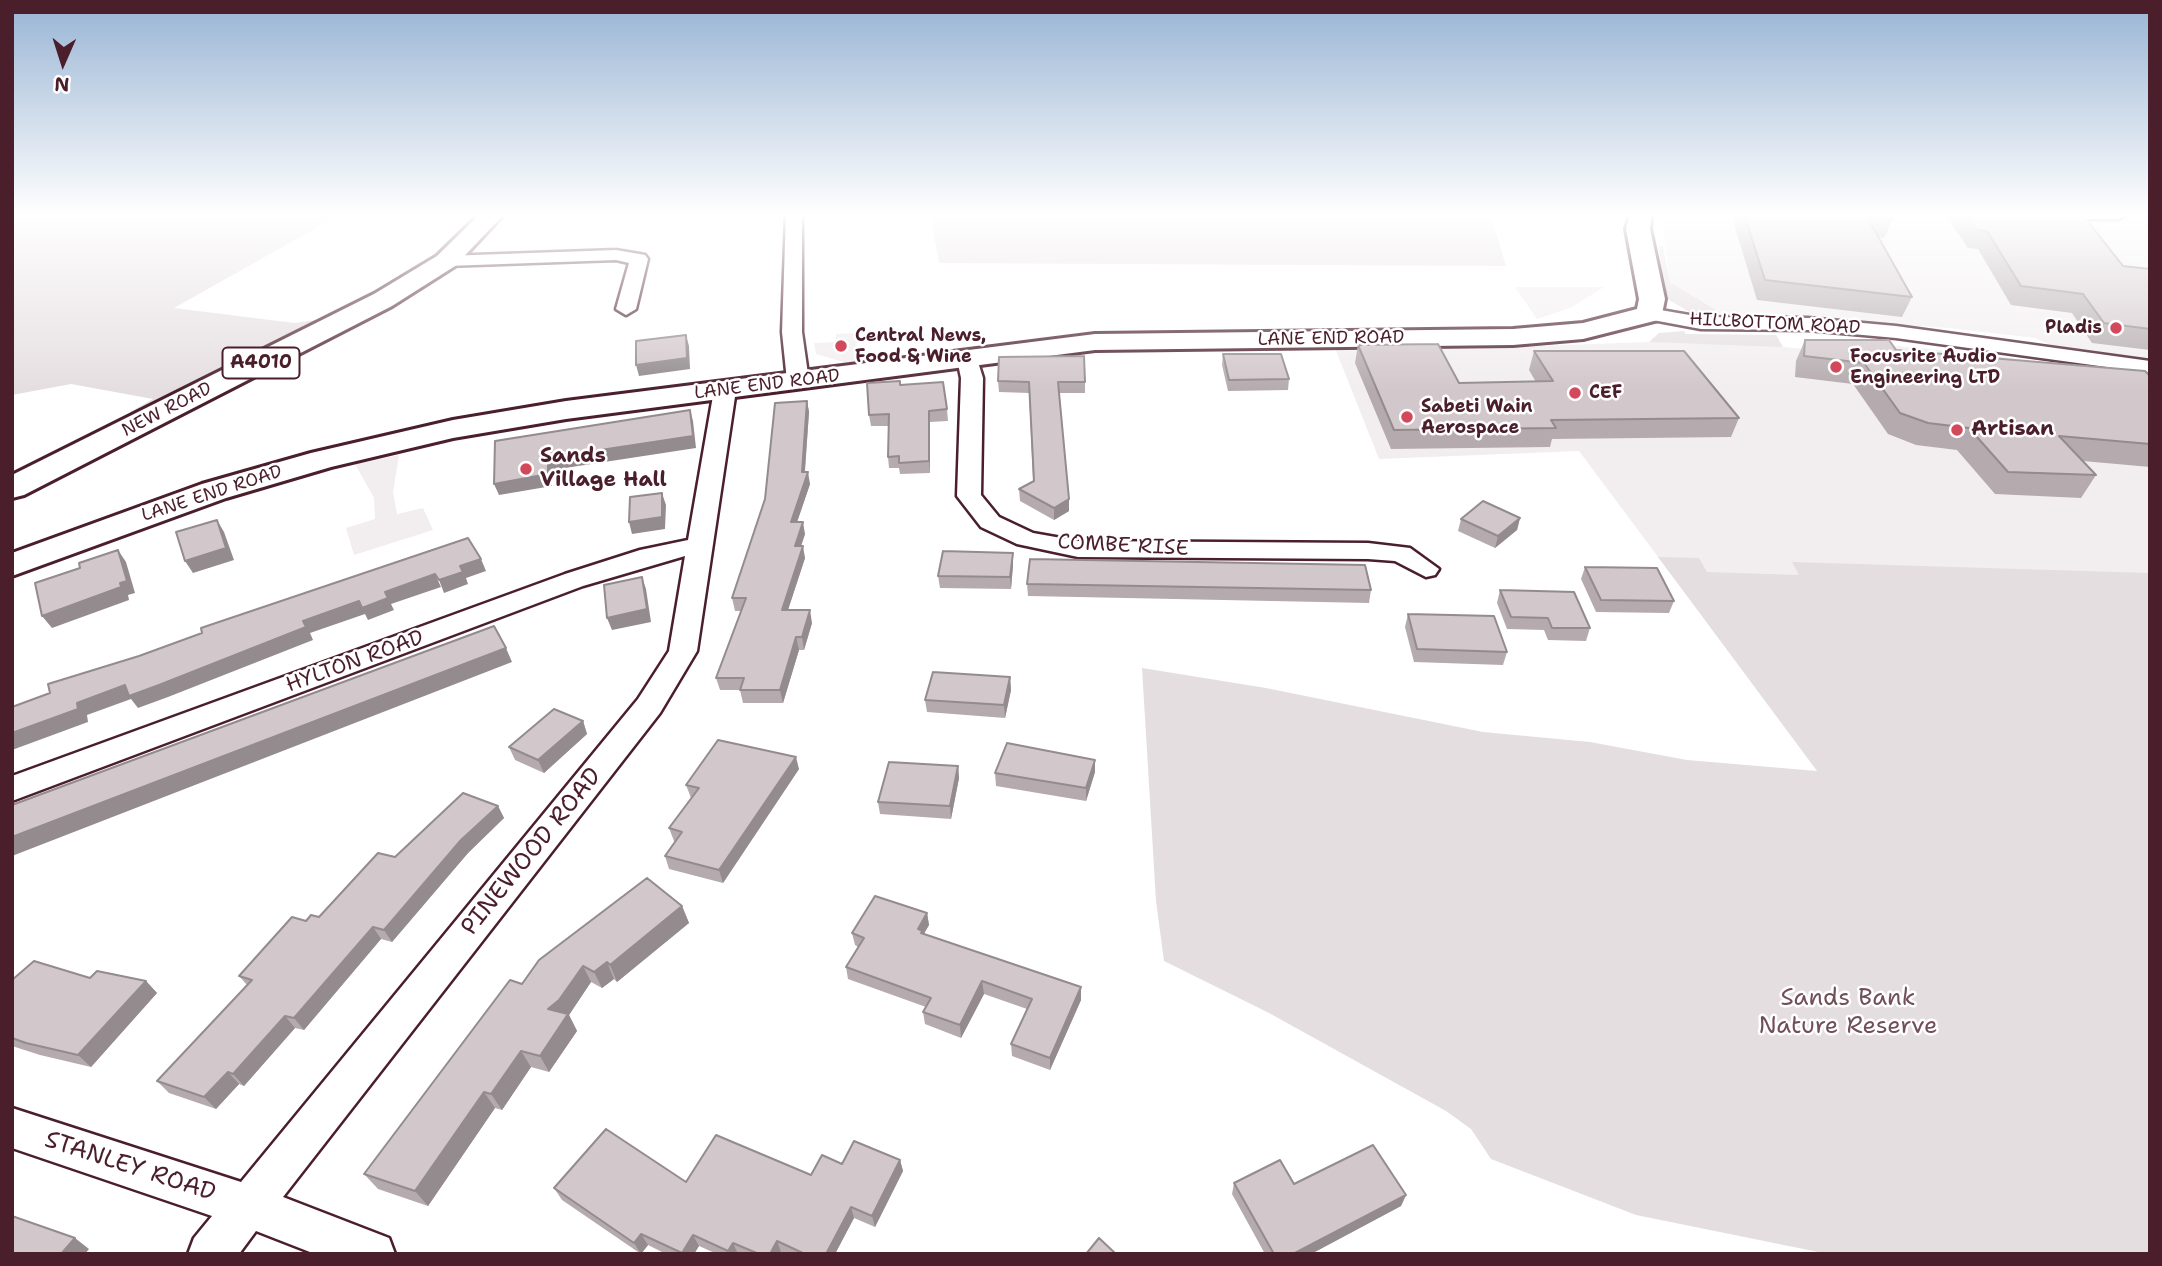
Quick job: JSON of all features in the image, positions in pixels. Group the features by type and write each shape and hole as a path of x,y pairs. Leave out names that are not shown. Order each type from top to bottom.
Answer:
{"main road":[{"name":"NEW ROAD","path":"12,488 342,323 426,273"},
{"path":"1647,273 1652,299 1649,314"},
{"name":"LANE END ROAD","path":"12,565 214,491 322,460 492,422 1096,342 1550,335 1583,331 1649,314"}],"street":[{"path":"626,309 635,273"},
{"path":"793,273 792,332 798,381"},
{"name":"HILLBOTTOM ROAD","path":"1649,314 1701,323 1808,324 1896,332 2150,367"},
{"name":"COMBE RISE","path":"967,359 972,378 970,496 990,522 1026,539 1078,549 1368,551 1401,554 1426,569"},
{"name":"PINEWOOD ROAD","path":"210,1254 649,706 683,651 725,390"},
{"name":"HYLTON ROAD","path":"12,789 574,580 649,556 700,545"},
{"name":"STANLEY ROAD","path":"12,1128 248,1206 373,1254"}],"shaded area":[{"path":"1669,273 2150,273 2150,360 2057,348 2035,338 1949,328 1721,313 1670,282"},
{"path":"1515,287 1604,287 1572,307 1537,319"},
{"path":"855,333 859,361 844,362 816,354 814,343 836,342 836,334"},
{"path":"1833,340 1984,354 2085,370 2150,396 2150,761 1818,771 1579,451 1379,459 1335,348 1458,349 1649,342 1734,343 1818,350"},
{"path":"399,455 393,492 397,514 423,508 433,530 354,555 346,528 375,519 374,498 355,464"}],"green space":[{"path":"12,273 236,273 174,308 294,323 338,317 143,414 130,412 153,399 71,384 12,395"},
{"path":"1662,273 1668,273 1670,282 1721,313 1691,313 1664,297"},
{"path":"1684,331 1686,334 1776,335 1783,347 1649,342 1659,333"},
{"name":"Sands Bank Nature Reserve","path":"1658,557 1699,558 1707,572 1799,575 1792,562 2150,573 2150,1254 1828,1254 1636,1215 1491,1159 1471,1129 1446,1111 1269,1013 1164,961 1156,901 1142,668 1266,688 1483,732 1590,742 1687,760 1817,771"}],"building":[{"path":"1763,273 1899,273 1912,297 1765,280"},
{"path":"2013,273 2150,273 2150,329 2104,323 2083,294 2021,286"},
{"path":"686,335 687,358 636,365 636,341"},
{"path":"1805,340 1889,340 1896,350 2145,371 2150,376 2150,444 2059,436 2096,475 2008,472 1969,428 1928,423 1900,413 1864,363 1804,356"},
{"path":"1438,344 1459,383 1553,381 1534,351 1684,351 1739,418 1551,420 1556,428 1394,430 1358,345"},
{"path":"1223,354 1281,354 1289,379 1229,380"},
{"path":"1084,356 1085,382 1058,382 1069,499 1054,508 1019,489 1034,481 1029,382 998,381 999,357"},
{"path":"900,381 900,385 943,382 947,409 929,411 929,461 899,463 899,456 888,457 889,414 869,415 867,383"},
{"path":"807,401 802,472 808,472 791,522 803,522 795,546 803,546 782,610 810,610 802,637 796,637 780,690 740,690 744,678 716,678 746,598 732,598 765,499 775,403"},
{"path":"690,410 693,436 548,458 548,474 494,484 495,441"},
{"path":"662,493 662,517 629,522 630,497"},
{"path":"1483,501 1520,518 1498,536 1461,519"},
{"path":"217,520 226,548 185,561 176,532"},
{"path":"468,538 481,559 460,566 463,572 439,580 435,574 385,592 388,598 362,608 359,601 303,621 306,627 159,685 129,696 125,685 77,703 78,709 12,733 12,707 50,693 48,684 139,656 202,633 201,628"},
{"path":"118,550 127,581 120,583 121,587 42,616 35,583 80,568 79,563"},
{"path":"943,551 1013,553 1010,577 938,576"},
{"path":"1030,559 1365,565 1371,590 1027,584"},
{"path":"1585,567 1657,568 1674,601 1601,600"},
{"path":"642,577 647,609 607,618 604,585"},
{"path":"1500,590 1574,592 1590,628 1552,628 1548,618 1511,617"},
{"path":"1408,614 1494,616 1507,652 1417,649"},
{"path":"494,626 506,648 12,837 12,805"},
{"path":"933,672 1010,677 1004,705 925,700"},
{"path":"554,709 583,721 538,760 509,747"},
{"path":"718,740 796,757 719,870 665,856 682,832 669,828 699,788 686,785"},
{"path":"1007,743 1095,760 1086,788 995,773"},
{"path":"889,762 958,766 950,806 878,802"},
{"path":"463,793 498,806 461,840 384,930 373,927 294,1018 285,1016 233,1074 228,1072 204,1097 157,1081 252,980 239,976 292,917 306,921 311,915 319,917 378,853 395,857"},
{"path":"647,878 682,906 610,965 607,962 594,972 583,966 559,1000 548,1009 568,1014 540,1056 521,1051 491,1094 484,1092 415,1191 364,1174 510,980 522,984 539,960"},
{"path":"875,896 927,913 918,929 923,931 921,933 1081,987 1050,1058 1011,1044 1032,999 982,981 960,1025 923,1012 931,998 846,967 864,938 852,933"},
{"path":"34,961 90,978 97,971 146,981 78,1055 12,1038 12,980"},
{"path":"606,1129 686,1182 716,1135 811,1175 822,1155 842,1164 854,1141 900,1160 872,1216 851,1207 826,1254 805,1254 777,1241 770,1254 759,1254 733,1243 728,1251 693,1235 682,1253 641,1234 634,1243 554,1188"},
{"path":"1373,1145 1406,1195 1293,1254 1274,1254 1234,1183 1280,1160 1294,1184"},
{"path":"12,1216 75,1238 61,1254 12,1254"},
{"path":"1099,1238 1116,1254 1086,1254"}],"place":[{"name":"Pladis","path":"2116,328"},
{"name":"Central News, Food & Wine","path":"841,346"},
{"name":"Focusrite Audio Engineering LTD","path":"1836,367"},
{"name":"CEF","path":"1575,393"},
{"name":"Sabeti Wain Aerospace","path":"1407,417"},
{"name":"Artisan","path":"1957,430"},
{"name":"Sands Village Hall","path":"526,469"}]}
